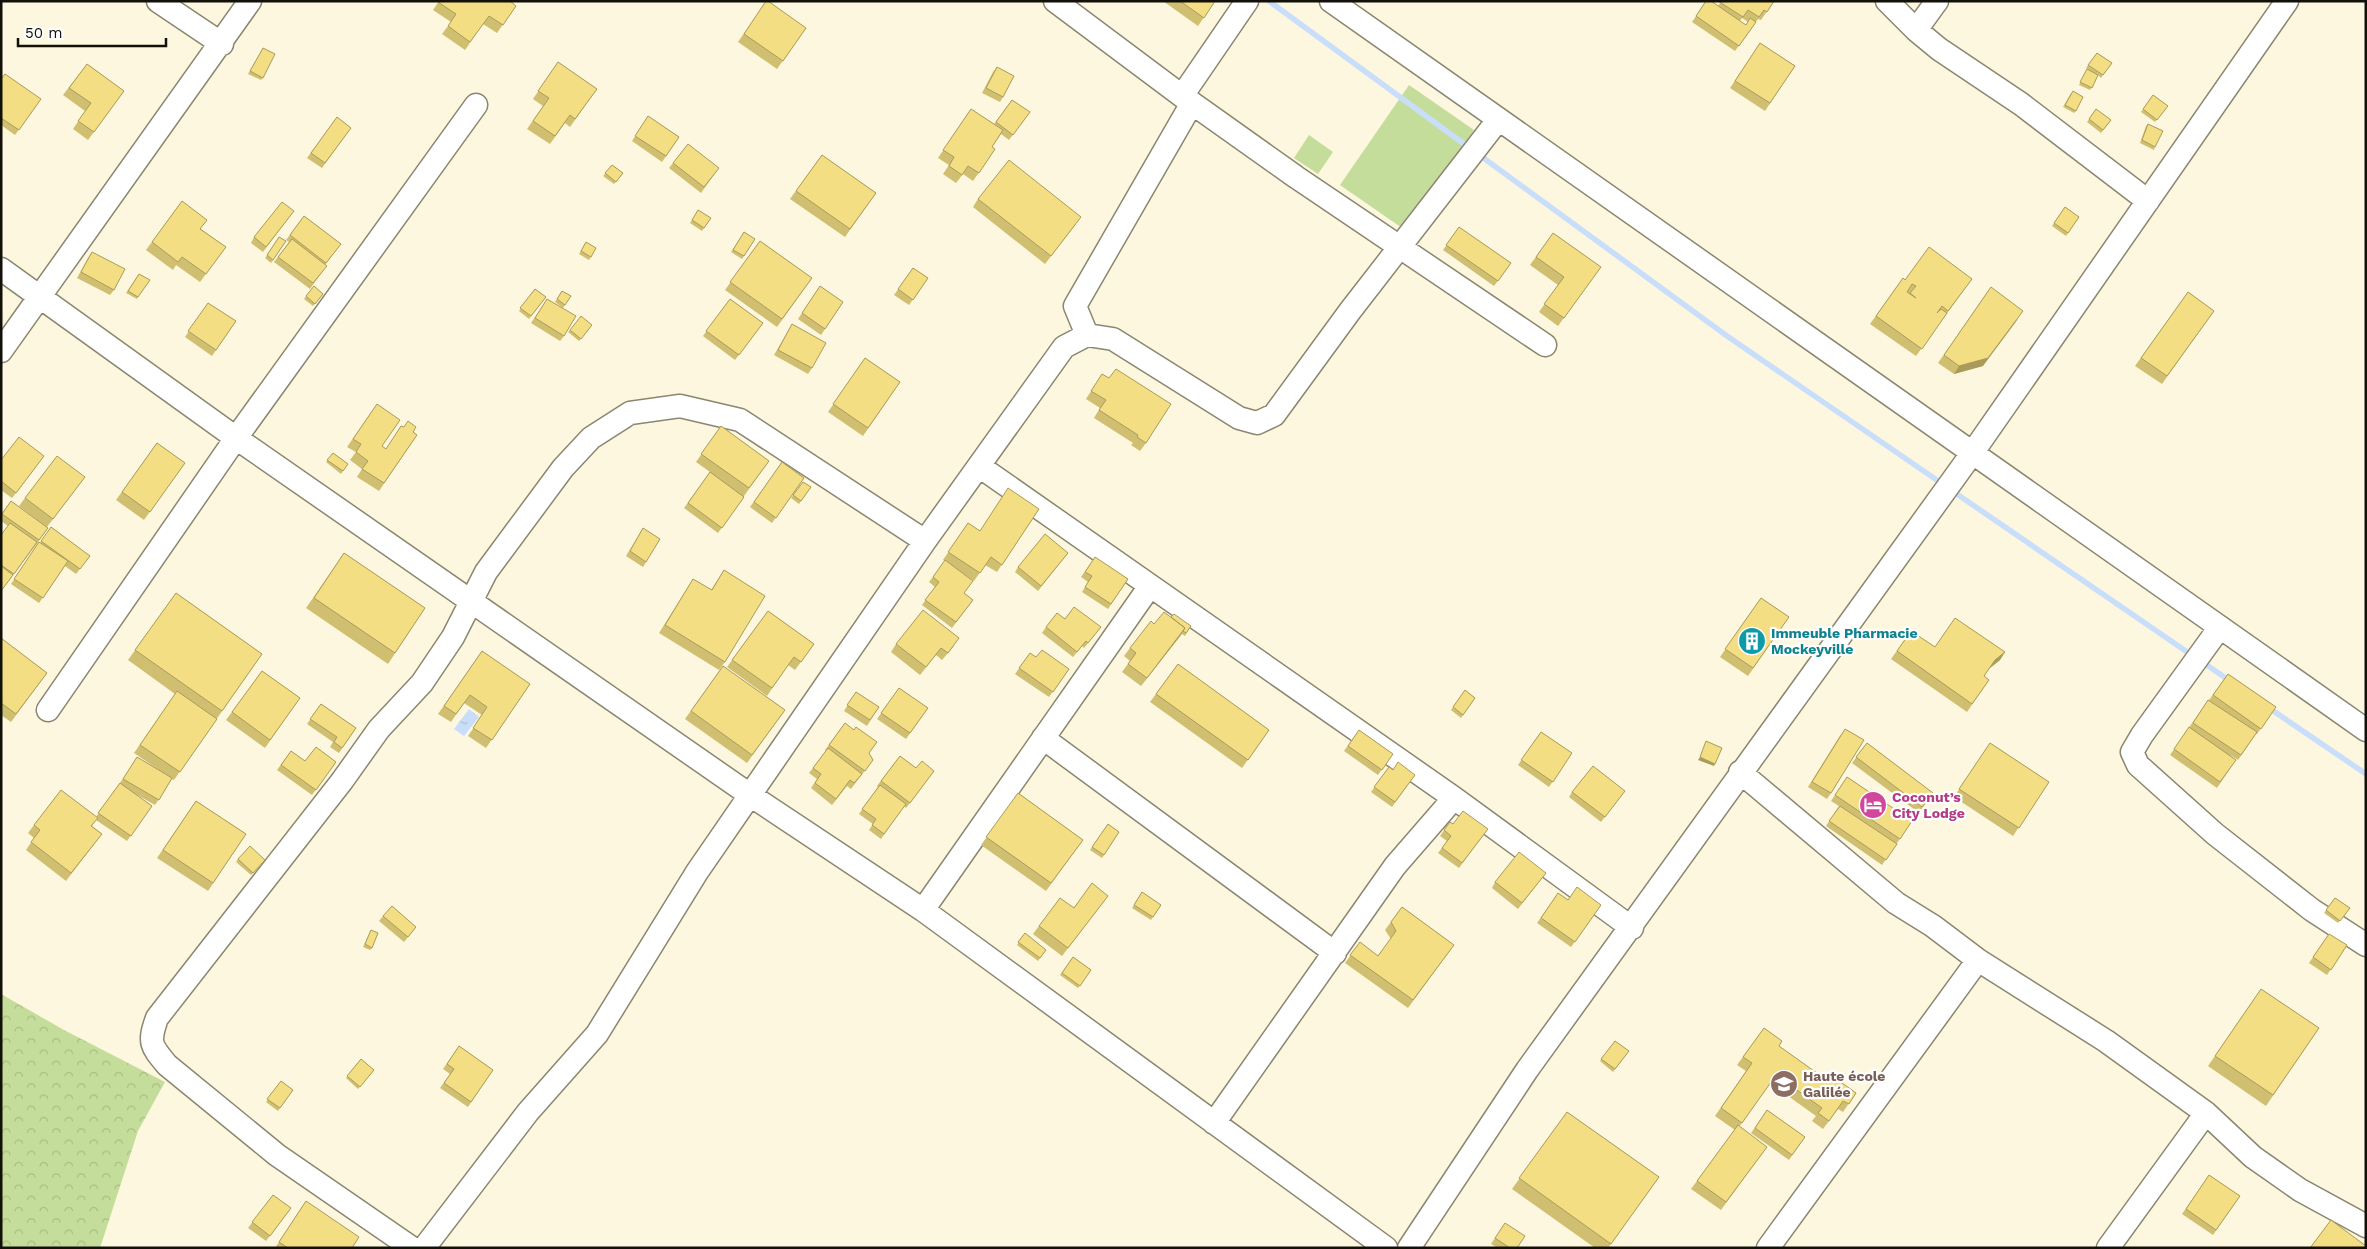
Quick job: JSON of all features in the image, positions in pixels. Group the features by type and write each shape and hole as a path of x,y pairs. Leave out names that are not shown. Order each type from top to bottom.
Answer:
{"street":[{"path":"158,1 222,44"},
{"path":"1,351 222,44 250,1"},
{"path":"1055,1 1187,100 1545,345"},
{"path":"1087,335 1075,306 1187,100 1247,1"},
{"path":"1331,1 2366,730"},
{"path":"1888,1 1916,30 1939,49 2021,104 2148,201"},
{"path":"1916,30 1937,1"},
{"path":"1409,1248 1527,1070 1632,928 1740,772 1972,452 2287,1"},
{"path":"48,710 236,438 476,105"},
{"path":"424,1248 528,1112 596,1034 697,872 925,541 1064,347 1087,335 1113,339 1239,418 1257,422 1274,415 1350,311 1401,248 1498,120"},
{"path":"1,269 236,438 750,795 922,910 1386,1248"},
{"path":"412,1248 277,1155 167,1065 152,1047 151,1035 157,1018 342,781 379,729 422,683 453,637 486,572 563,468 591,438 630,413 680,406 740,420 925,541"},
{"path":"979,466 1454,798 1632,928"},
{"path":"922,910 1150,586"},
{"path":"2220,627 2142,735 2132,752 2138,766 2215,834 2297,899 2366,945"},
{"path":"1043,738 1335,953"},
{"path":"1740,772 1896,903 1933,926 1978,960 2106,1041 2206,1113 2253,1157 2300,1190 2366,1226"},
{"path":"1214,1123 1395,866 1454,798"},
{"path":"1768,1248 1978,960"},
{"path":"2108,1248 2206,1113"}],"green space":[{"path":"1409,85 1474,130 1405,230 1340,185"},
{"path":"1309,135 1333,152 1318,174 1294,158"},
{"path":"1,994 64,1030 165,1082 138,1131 100,1248 1,1248"}],"water":[{"path":"469,709 479,717 464,736 454,729"}],"building":[{"path":"439,1 510,1 516,6 503,25 489,16 470,42 448,26 456,14"},
{"path":"766,1 806,28 783,61 744,34"},
{"path":"1180,1 1215,1 1204,18"},
{"path":"1706,1 1711,1 1746,25 1750,18 1756,22 1739,46 1696,16"},
{"path":"1721,1 1774,1 1767,12 1764,10 1759,17 1748,10 1743,17 1721,3"},
{"path":"1760,43 1795,66 1770,103 1735,81"},
{"path":"263,48 275,54 263,78 250,71"},
{"path":"2097,53 2112,63 2103,75 2088,65"},
{"path":"558,62 597,89 575,119 570,115 555,136 533,121 549,98 538,91"},
{"path":"87,64 124,91 94,132 78,121 91,103 69,88"},
{"path":"997,67 1014,76 1003,97 986,88"},
{"path":"2087,69 2098,75 2092,88 2080,82"},
{"path":"5,74 41,99 19,130 1,118 1,79"},
{"path":"2073,91 2083,97 2076,111 2065,105"},
{"path":"2153,95 2168,106 2157,120 2143,109"},
{"path":"1012,100 1030,112 1013,135 996,122"},
{"path":"971,109 1003,130 992,147 995,149 979,173 968,166 962,175 949,166 954,157 943,150"},
{"path":"2096,109 2111,120 2103,130 2089,119"},
{"path":"648,116 679,137 666,156 635,136"},
{"path":"337,117 351,128 325,163 311,153"},
{"path":"2148,124 2163,131 2155,147 2142,140"},
{"path":"688,144 719,168 704,187 673,163"},
{"path":"822,155 876,193 850,229 796,191"},
{"path":"1009,160 1081,217 1051,256 978,199"},
{"path":"612,165 623,173 616,182 605,173"},
{"path":"182,201 207,220 200,229 226,247 206,274 182,257 178,262 152,242"},
{"path":"282,202 294,211 266,247 254,237"},
{"path":"2065,207 2079,217 2068,233 2054,223"},
{"path":"698,210 711,218 704,228 692,220"},
{"path":"304,216 341,244 326,263 290,235"},
{"path":"1459,227 1511,263 1498,281 1446,245"},
{"path":"744,232 755,239 744,256 733,250"},
{"path":"1553,233 1601,267 1564,318 1544,304 1564,277 1536,257"},
{"path":"279,237 286,241 273,260 267,255"},
{"path":"292,239 327,266 313,283 278,257"},
{"path":"760,241 812,278 782,319 730,282"},
{"path":"586,242 596,248 591,257 581,251"},
{"path":"1929,247 1972,279 1948,311 1942,306 1937,313 1941,309 1947,313 1922,349 1876,316 1903,278 1905,280","holes":["1912,284 1916,286 1910,293 1916,298 1907,292"]},
{"path":"92,252 125,269 114,290 81,272"},
{"path":"913,268 928,278 913,300 898,289"},
{"path":"139,274 150,280 138,297 128,291"},
{"path":"314,286 323,294 315,304 306,296"},
{"path":"820,286 843,302 825,329 802,313"},
{"path":"1991,287 2023,311 1988,358 1959,366 1944,355"},
{"path":"535,289 546,297 531,316 520,308"},
{"path":"562,291 571,296 565,305 557,299"},
{"path":"2188,292 2214,311 2167,376 2141,358"},
{"path":"547,299 576,316 564,336 535,318"},
{"path":"730,299 763,323 739,355 706,331"},
{"path":"208,303 236,321 216,350 188,331"},
{"path":"581,316 592,325 581,339 570,330"},
{"path":"792,324 826,343 812,368 778,350"},
{"path":"865,358 900,382 868,428 833,404"},
{"path":"1116,369 1171,404 1146,443 1137,437 1138,435 1099,410 1106,400 1091,391 1102,374 1109,378"},
{"path":"377,404 400,420 382,446 386,449 401,426 404,427 408,421 416,427 413,432 417,435 384,483 362,469 368,461 356,452 361,444 353,439"},
{"path":"721,426 769,461 749,488 701,454"},
{"path":"19,437 44,456 16,493 1,481 1,460"},
{"path":"157,443 185,463 150,512 122,492"},
{"path":"333,453 348,464 343,471 327,460"},
{"path":"57,456 85,477 53,519 25,498"},
{"path":"782,462 804,478 776,518 754,502"},
{"path":"710,472 744,497 722,528 688,503"},
{"path":"803,482 811,487 801,501 793,495"},
{"path":"1008,488 1039,509 1002,565 991,557 980,573 948,552 968,523 980,531"},
{"path":"11,501 48,528 39,540 2,514"},
{"path":"10,523 37,542 14,574 1,565 1,535"},
{"path":"51,527 90,556 80,569 41,541"},
{"path":"643,528 660,539 646,562 630,551"},
{"path":"1045,534 1068,553 1041,586 1018,567"},
{"path":"39,542 68,561 43,598 14,579"},
{"path":"344,553 425,608 395,653 314,598"},
{"path":"1095,557 1128,579 1111,604 1085,587 1092,576 1085,572"},
{"path":"945,560 973,581 964,593 973,600 956,622 925,600 939,582 933,577"},
{"path":"1,566 13,575 1,591"},
{"path":"724,570 765,596 725,662 665,625 693,579 712,590"},
{"path":"176,593 262,654 222,711 135,650"},
{"name":"Immeuble Pharmacie Mockeyville","path":"1761,598 1789,617 1753,668 1725,649"},
{"path":"1074,607 1101,627 1088,643 1086,641 1077,652 1046,627 1057,613 1065,619"},
{"path":"923,610 959,638 948,653 941,648 926,667 896,644"},
{"path":"768,611 814,644 801,662 794,657 772,688 732,660"},
{"path":"1164,612 1185,628 1147,678 1128,664 1136,653 1130,648 1151,621 1154,624"},
{"path":"1174,614 1191,626 1186,633 1183,631 1185,628 1171,617"},
{"path":"1955,618 2005,652 1995,660 1984,676 1989,680 1972,704 1897,651 1911,631 1935,647"},
{"path":"1,638 47,673 16,714 1,703"},
{"path":"1042,650 1069,669 1053,692 1019,668 1030,653 1036,657"},
{"path":"482,651 530,684 492,740 473,728 487,707 470,695 456,714 444,706"},
{"path":"1178,664 1269,730 1248,760 1156,694"},
{"path":"723,666 785,710 752,755 691,711"},
{"path":"262,671 300,698 270,740 232,712"},
{"path":"2228,674 2276,707 2261,729 2213,695"},
{"path":"899,688 928,708 910,733 881,713"},
{"path":"1465,690 1475,698 1463,715 1453,707"},
{"path":"177,691 217,719 180,772 140,745"},
{"path":"856,692 879,707 870,720 847,705"},
{"path":"2208,700 2257,732 2241,755 2193,723"},
{"path":"321,704 356,728 342,748 334,742 337,737 310,719"},
{"path":"845,723 854,730 856,727 877,742 869,753 873,760 865,771 829,745"},
{"path":"2189,727 2236,760 2220,782 2174,749"},
{"path":"1845,729 1864,740 1831,793 1812,782"},
{"path":"1359,730 1393,754 1382,770 1348,746"},
{"path":"1541,732 1572,753 1553,782 1521,760"},
{"path":"1706,741 1722,748 1715,764 1700,757"},
{"path":"1867,743 1933,793 1922,807 1856,757"},
{"path":"1990,743 2049,782 2019,828 1959,789"},
{"path":"316,747 336,762 316,790 281,765 291,751 305,761"},
{"path":"828,748 862,774 854,783 850,780 836,799 815,783 821,774 813,768"},
{"path":"900,756 916,768 922,761 934,771 910,803 881,781"},
{"path":"137,757 172,778 159,800 123,779"},
{"path":"1398,762 1415,775 1395,802 1374,787 1389,767 1393,770"},
{"path":"1593,766 1625,791 1605,817 1572,792"},
{"path":"1847,777 1912,821 1900,839 1835,795"},
{"path":"120,783 152,806 131,836 98,813"},
{"path":"880,785 906,804 884,834 872,825 876,819 862,809"},
{"path":"61,790 98,818 91,826 102,834 71,873 31,842 40,830 34,825"},
{"path":"1018,793 1083,840 1051,883 986,837"},
{"path":"196,801 246,834 213,883 163,850"},
{"path":"1840,806 1897,844 1886,860 1829,821"},
{"path":"1463,811 1488,829 1462,863 1442,848 1451,836 1444,830 1450,822 1453,824"},
{"path":"1108,824 1119,832 1104,855 1092,847"},
{"path":"250,846 265,860 253,873 238,859"},
{"path":"1519,852 1546,873 1522,903 1495,882"},
{"path":"1092,883 1108,896 1068,948 1039,926 1060,898 1074,908"},
{"path":"1577,887 1601,905 1575,942 1541,918 1558,893 1568,900"},
{"path":"1142,892 1161,905 1153,917 1134,905"},
{"path":"2335,898 2350,908 2340,921 2326,910"},
{"path":"392,906 416,927 408,937 383,916"},
{"path":"1402,907 1454,945 1413,1000 1350,955 1360,942 1378,956 1396,931 1391,922"},
{"path":"371,930 378,933 372,948 365,944"},
{"path":"1025,933 1046,950 1040,958 1018,942"},
{"path":"2329,934 2347,945 2331,970 2313,957"},
{"path":"1073,957 1091,970 1080,986 1062,973"},
{"path":"2261,989 2319,1028 2273,1095 2215,1056"},
{"path":"1764,1028 1782,1041 1779,1046 1828,1081 1831,1075 1856,1093 1849,1104 1843,1101 1829,1121 1818,1113 1822,1108 1776,1075 1742,1123 1721,1108 1752,1063 1743,1057"},
{"path":"1615,1041 1629,1051 1615,1069 1601,1059"},
{"path":"459,1046 493,1070 471,1102 444,1083 454,1069 447,1064"},
{"path":"361,1059 374,1070 360,1087 347,1076"},
{"path":"281,1081 293,1090 280,1108 267,1099"},
{"path":"1767,1110 1805,1137 1792,1155 1755,1128"},
{"path":"1567,1112 1659,1177 1611,1244 1519,1178"},
{"path":"1738,1125 1767,1147 1726,1202 1697,1181"},
{"path":"2209,1175 2240,1196 2216,1230 2186,1209"},
{"path":"273,1195 291,1208 270,1236 252,1222"},
{"path":"306,1201 359,1237 352,1248 288,1248 279,1242"},
{"path":"2331,1220 2366,1246 2365,1248 2310,1248"},
{"path":"1505,1223 1525,1236 1517,1248 1510,1248 1495,1238"}],"waterway":[{"path":"1269,1 1471,149"},
{"path":"1478,154 1727,336 1944,485"},
{"path":"1951,490 2193,656"},
{"path":"2201,661 2230,681"},
{"path":"2269,708 2366,774"}],"place":[{"name":"Immeuble Pharmacie Mockeyville","path":"1752,641"},
{"name":"Coconut’s City Lodge","path":"1873,805"},
{"name":"Haute école Galilée","path":"1784,1084"}]}
